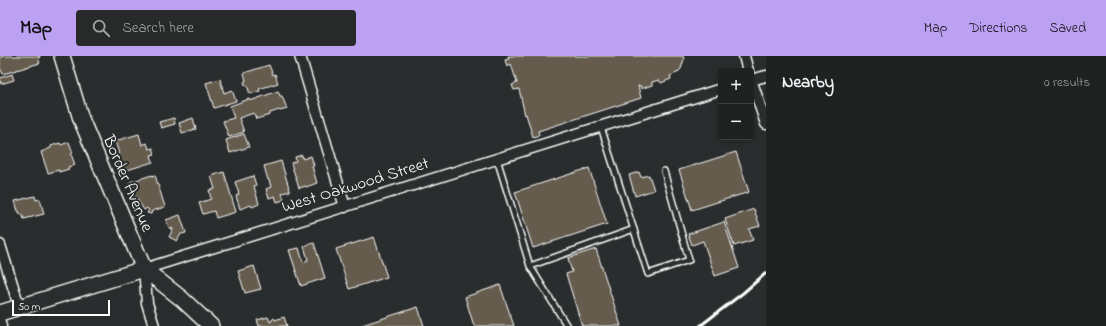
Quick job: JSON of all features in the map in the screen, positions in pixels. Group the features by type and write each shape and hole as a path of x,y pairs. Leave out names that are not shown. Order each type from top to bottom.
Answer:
{"street":[{"name":"Border Avenue","path":"62,56 81,119 144,269 147,303 154,326"},
{"path":"300,56 345,207"},
{"path":"744,56 747,68"},
{"path":"754,79 766,76"},
{"path":"754,89 766,124"},
{"name":"West Oakwood Street","path":"0,312 345,207 718,90"},
{"path":"0,245 19,306"},
{"path":"144,269 182,299 211,326"},
{"path":"0,322 1,326"}],"lane":[{"path":"601,127 648,274 689,260 664,170"},
{"path":"497,159 530,266 567,326"},
{"path":"530,266 634,229"}],"building":[{"path":"40,56 38,58 40,63 3,74 0,68 0,57"},
{"path":"508,56 683,56 684,59 681,69 677,73 670,76 671,79 661,83 659,80 652,82 652,85 641,89 641,86 638,86 641,98 538,131 539,135 533,137 526,114 525,115 519,89 514,90 512,85 517,83 511,64 507,66 505,60 509,59"},
{"path":"269,65 273,75 275,74 278,83 259,89 260,91 250,94 247,85 245,85 244,82 246,81 244,73"},
{"path":"12,74 14,80 1,84 0,78"},
{"path":"220,79 224,93 232,90 236,101 214,108 206,83"},
{"path":"278,91 280,96 282,96 287,109 279,110 270,113 270,115 256,119 254,113 239,118 244,132 229,137 223,121 234,118 230,106"},
{"path":"174,118 175,124 161,128 159,122"},
{"path":"193,118 196,129 182,133 179,123"},
{"path":"139,134 142,145 147,143 149,149 153,148 155,154 151,155 153,162 124,171 121,170 116,155 119,154 115,141"},
{"path":"244,134 249,147 230,153 226,140"},
{"path":"69,142 75,165 68,167 69,169 59,172 59,170 48,173 41,152 51,148 51,146"},
{"path":"736,152 749,192 692,210 679,170"},
{"path":"302,155 303,159 311,156 317,183 299,188 291,163 296,161 295,157"},
{"path":"281,161 290,191 282,193 284,200 277,202 275,196 269,198 266,189 271,187 264,166"},
{"path":"589,168 607,224 533,248 515,192"},
{"path":"224,172 236,212 216,218 214,211 203,214 199,203 211,199 209,190 215,189 211,176"},
{"path":"639,172 641,177 649,175 654,190 635,196 629,175"},
{"path":"155,175 165,207 152,211 151,214 147,213 149,210 147,208 144,210 128,185 130,182"},
{"path":"253,176 259,204 240,209 236,196 239,194 235,182"},
{"path":"35,196 36,200 40,199 44,214 24,219 22,214 18,211 15,201"},
{"path":"754,209 760,226 749,229 753,240 734,246 725,219"},
{"path":"180,215 186,233 181,234 177,241 169,237 173,229 169,228 166,220"},
{"path":"724,222 739,268 715,276 703,241 692,245 688,234"},
{"path":"374,237 387,277 349,289 336,249"},
{"path":"314,243 325,278 301,286 289,250 299,248 303,262 308,260 304,246"},
{"path":"596,249 621,326 582,326 566,274 572,272 568,258"},
{"path":"254,266 261,289 245,293 238,271"},
{"path":"500,285 514,326 474,326 465,297"},
{"path":"418,307 424,326 359,326"},
{"path":"268,317 270,322 274,318 275,320 284,317 287,326 259,326 257,320"}],"railway":[{"path":"700,326 766,273"}]}
